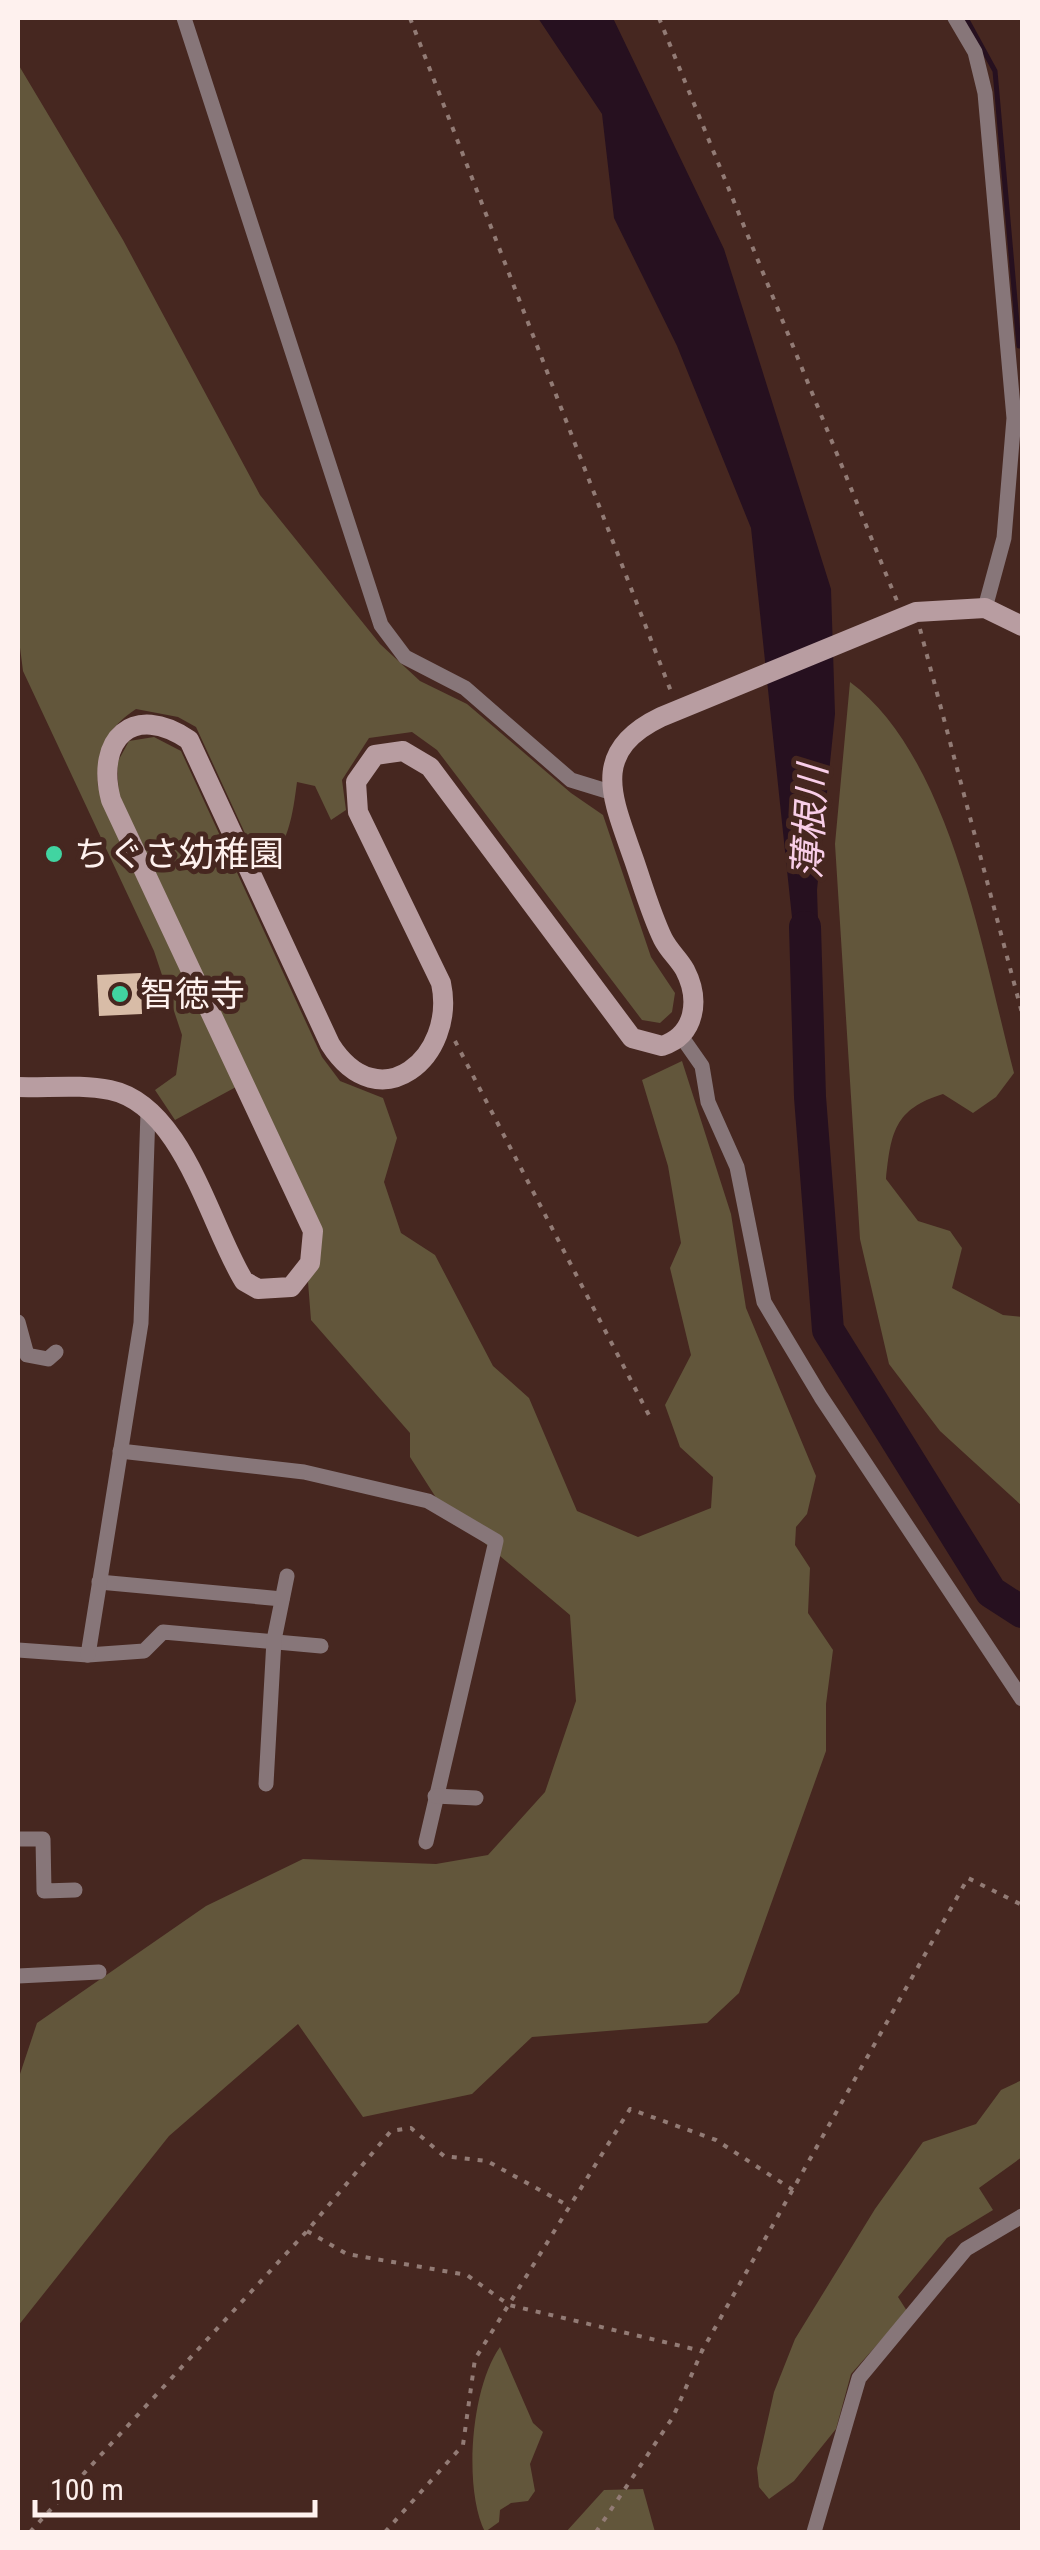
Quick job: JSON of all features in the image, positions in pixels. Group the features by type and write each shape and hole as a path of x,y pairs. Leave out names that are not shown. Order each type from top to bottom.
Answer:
{"street":[{"path":"184,18 380,625 404,657 465,688 571,780 610,792"},
{"path":"955,18 975,52 985,93 1014,418 1004,538 985,608"},
{"path":"18,1088 109,1090 148,1112 196,1176 244,1281 258,1288 291,1287 310,1262 313,1231 111,800 106,782 112,743 138,724 174,729 189,740 339,1059 365,1078 400,1077 416,1067 442,1027 445,1000 441,983 354,798 363,767 386,750 419,756 430,766 632,1038 662,1046 681,1036 693,1013 691,986 680,960 664,943 610,792 610,775 624,746 646,724 916,612 985,608 1022,626"},
{"path":"681,1036 702,1066 708,1102 737,1167 764,1302 821,1397 1022,1699"},
{"path":"88,1655 141,1323 148,1112"},
{"path":"18,1322 27,1355 48,1359 56,1352"},
{"path":"120,1452 304,1472 357,1484 428,1502 496,1542 426,1842"},
{"path":"266,1784 274,1640 287,1576"},
{"path":"99,1582 282,1598"},
{"path":"18,1650 88,1655 144,1651 163,1632 321,1646"},
{"path":"435,1796 476,1798"},
{"path":"18,1839 43,1839 44,1891 76,1890"},
{"path":"18,1976 99,1972"},
{"path":"814,2532 859,2378 966,2249 1022,2216"}],"path":[{"path":"410,18 678,710"},
{"path":"660,18 896,601 916,612 1022,1013"},
{"path":"442,1027 453,1036 652,1421"},
{"path":"596,2532 673,2417 702,2351 796,2192 968,1878 1022,1905"},
{"path":"385,2532 463,2445 474,2358 630,2109 716,2140 796,2192"},
{"path":"30,2532 307,2231 392,2130 411,2128 444,2156 487,2162 569,2206"},
{"path":"307,2231 348,2254 466,2275 509,2305 702,2351"}],"shaded area":[{"path":"18,64 123,240 260,495 380,644 420,681 467,704 571,793 603,815 651,957 675,993 672,1012 660,1023 642,1020 437,750 412,732 369,738 342,780 346,810 331,820 315,786 297,782 284,841 261,868 196,727 178,717 136,709 105,742 98,787 236,1087 175,1120 155,1090 176,1075 182,1035 154,951 23,671 18,632"},
{"path":"850,682 885,715 914,758 938,807 975,917 1014,1073 996,1097 973,1113 943,1094 914,1107 893,1136 886,1179 918,1221 950,1231 962,1248 952,1288 1003,1315 1022,1317 1022,1506 940,1431 889,1364 860,1239 835,844"},
{"path":"154,737 181,751 322,1057 340,1081 383,1098 397,1138 384,1182 401,1233 435,1255 493,1366 529,1398 577,1511 638,1537 711,1508 713,1477 680,1447 665,1405 691,1355 670,1268 681,1243 668,1166 642,1080 682,1061 731,1214 746,1308 816,1476 807,1514 796,1527 795,1545 810,1568 808,1613 833,1650 826,1704 826,1751 739,1993 707,2023 532,2037 472,2094 363,2117 298,2024 169,2136 18,2326 18,2080 37,2023 206,1906 303,1859 436,1864 488,1855 545,1792 576,1701 570,1615 442,1507 410,1457 410,1433 311,1320 308,1282 321,1251 320,1229 119,798 117,763 129,741"},
{"path":"1022,2080 1022,2157 979,2188 993,2210 947,2238 898,2297 907,2311 851,2374 836,2429 794,2481 769,2499 759,2487 757,2468 774,2392 795,2339 875,2209 923,2142 976,2124 1001,2090"},
{"path":"500,2347 533,2423 543,2432 530,2464 535,2491 528,2501 511,2503 500,2510 499,2522 485,2532 474,2490 473,2438 482,2387"},
{"path":"643,2489 655,2532 566,2532 604,2490"}],"water":[{"path":"538,18 613,18 724,249 831,589 835,714 817,890 820,982 797,965 751,528 677,346 614,218 602,114"}],"building":[{"name":"智徳寺","path":"141,973 142,1014 99,1016 97,975"}],"waterway":[{"path":"966,18 995,71 1019,346"},
{"name":"薄根川","path":"805,927 810,1097 828,1330 991,1592 1022,1612"}],"place":[{"name":"ちぐさ幼稚園","path":"54,854"},
{"name":"智徳寺","path":"120,994"}]}
